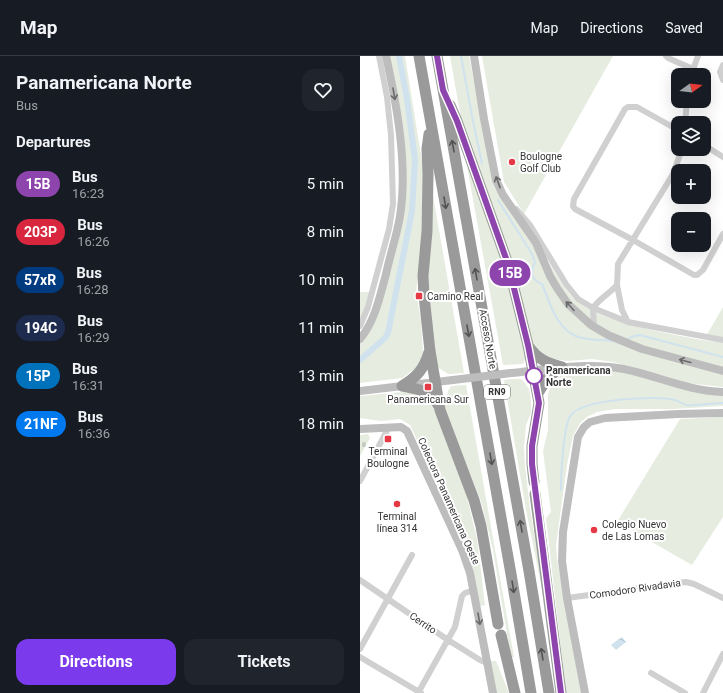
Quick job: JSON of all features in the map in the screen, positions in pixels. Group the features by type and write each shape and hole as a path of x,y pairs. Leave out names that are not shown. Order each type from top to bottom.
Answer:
{"highway":[{"name":"Acceso Norte","path":"419,56 512,574 531,693"},
{"name":"Acceso Norte","path":"437,56 525,548 549,693"},
{"path":"439,70 440,56"},
{"path":"443,90 457,121 508,264 528,345 538,393 539,410 532,446 534,482"},
{"path":"430,123 427,149 427,224 423,276 430,351 440,410"},
{"path":"528,345 534,354 540,359 562,367"},
{"path":"402,386 411,381 420,372 426,364 430,351"},
{"path":"538,393 548,377 562,367"},
{"path":"402,386 421,390 434,398 440,410 474,500 481,526 500,630 515,693"},
{"path":"535,494 561,693"}],"street":[{"path":"360,326 368,307 389,229 393,204 390,131 379,56"},
{"path":"360,339 371,322 382,288 400,216 402,189 401,157 394,95 386,56"},
{"path":"474,56 496,180 503,195 536,243 557,288 568,304 594,327 608,335 642,349 723,370"},
{"path":"666,56 685,68"},
{"path":"694,68 698,56"},
{"path":"723,65 720,72 723,80"},
{"path":"671,126 637,107 628,107 625,109 574,199 573,206 575,209 633,240 689,273 697,275 702,270 723,234"},
{"path":"711,149 723,157"},
{"path":"628,322 621,306 617,285 618,264 673,174 679,156"},
{"path":"503,195 530,225 566,284 578,299 593,308 628,322 723,340"},
{"path":"594,327 593,308 617,285"},
{"path":"360,391 435,381 588,365 614,367 694,388 723,392"},
{"path":"585,693 567,598 562,562 563,532 575,448 581,432 590,422 605,418 723,413"},
{"path":"360,424 389,427"},
{"path":"360,428 389,427"},
{"path":"360,481 389,427"},
{"name":"Colectora Panamericana Oeste","path":"389,427 402,427 407,430 462,550 474,590 493,693"},
{"path":"360,649 412,555"},
{"name":"Cerrito","path":"360,580 448,640 487,663"},
{"name":"Comodoro Rivadavia","path":"567,598 686,582 694,584 723,598"},
{"path":"360,657 419,693 457,621 462,596 465,593 474,590"},
{"path":"703,693 723,654"},
{"path":"651,673 685,693"}],"green space":[{"path":"390,56 405,56 423,168 421,248 416,292 421,321 423,355 416,368 402,378 360,383 360,342 370,329 403,213"},
{"path":"450,56 469,56 494,186 534,247 565,302 608,337 723,373 723,387 686,383 649,371 613,362 592,359 568,361 545,358 533,346 462,124"},
{"name":"Boulogne Golf Club","path":"482,56 613,56 524,214 504,182"},
{"path":"465,155 506,269 527,356 523,364 503,365"},
{"path":"431,184 464,373 448,374 436,366 428,293"},
{"path":"549,263 565,288 575,300 588,309 603,316 656,331 723,343 723,368 643,347 591,323 570,302 554,277"},
{"path":"360,292 370,292 360,322"},
{"path":"723,307 723,338 706,336"},
{"path":"575,368 609,369 723,394 723,406 674,409 616,409 597,412 587,417 580,423 573,436 567,465 556,545 557,559 581,693 566,693 546,518 551,512 543,451 548,430 548,394 552,383 559,377"},
{"path":"521,379 525,383 529,389 531,400 531,413 526,425 524,447 525,465 530,509 552,638 526,510 504,380"},
{"path":"466,385 514,657 511,658 493,550 481,501 444,409 448,391 451,386"},
{"path":"404,392 415,394 424,398 434,409 464,485 477,539 485,605 480,606 473,570 465,545 410,425 400,419 381,421 360,418 360,396"},
{"path":"723,417 723,517 692,565 617,522 680,419"},
{"path":"368,434 370,438 360,456 360,435"},
{"path":"490,661 496,661 509,693 496,693"}],"water":[{"path":"622,637 626,642 616,650 611,645"}],"waterway":[{"path":"360,360 385,338 388,333 412,211 415,160 407,99 399,56"},
{"path":"461,56 482,164"},
{"path":"498,200 532,254 535,262 532,269 532,275 542,284 559,322 570,333 578,337 613,341"},
{"path":"626,340 640,335 723,357"},
{"path":"561,490 561,474 566,429 571,415 578,410 590,405 604,402 637,398 676,400 686,405 723,403"}],"bus line":[{"name":"15B","path":"437,56 443,90 457,121 508,264 538,393 539,410 532,446 532,464 561,693"}],"place":[{"name":"Boulogne Golf Club","path":"512,162"},
{"name":"Camino Real","path":"419,296"},
{"name":"Panamericana Norte","path":"534,376"},
{"name":"Panamericana Sur","path":"428,387"},
{"name":"Terminal Boulogne","path":"388,439"},
{"name":"Terminal línea 314","path":"397,504"},
{"name":"Colegio Nuevo de Las Lomas","path":"594,530"}]}
